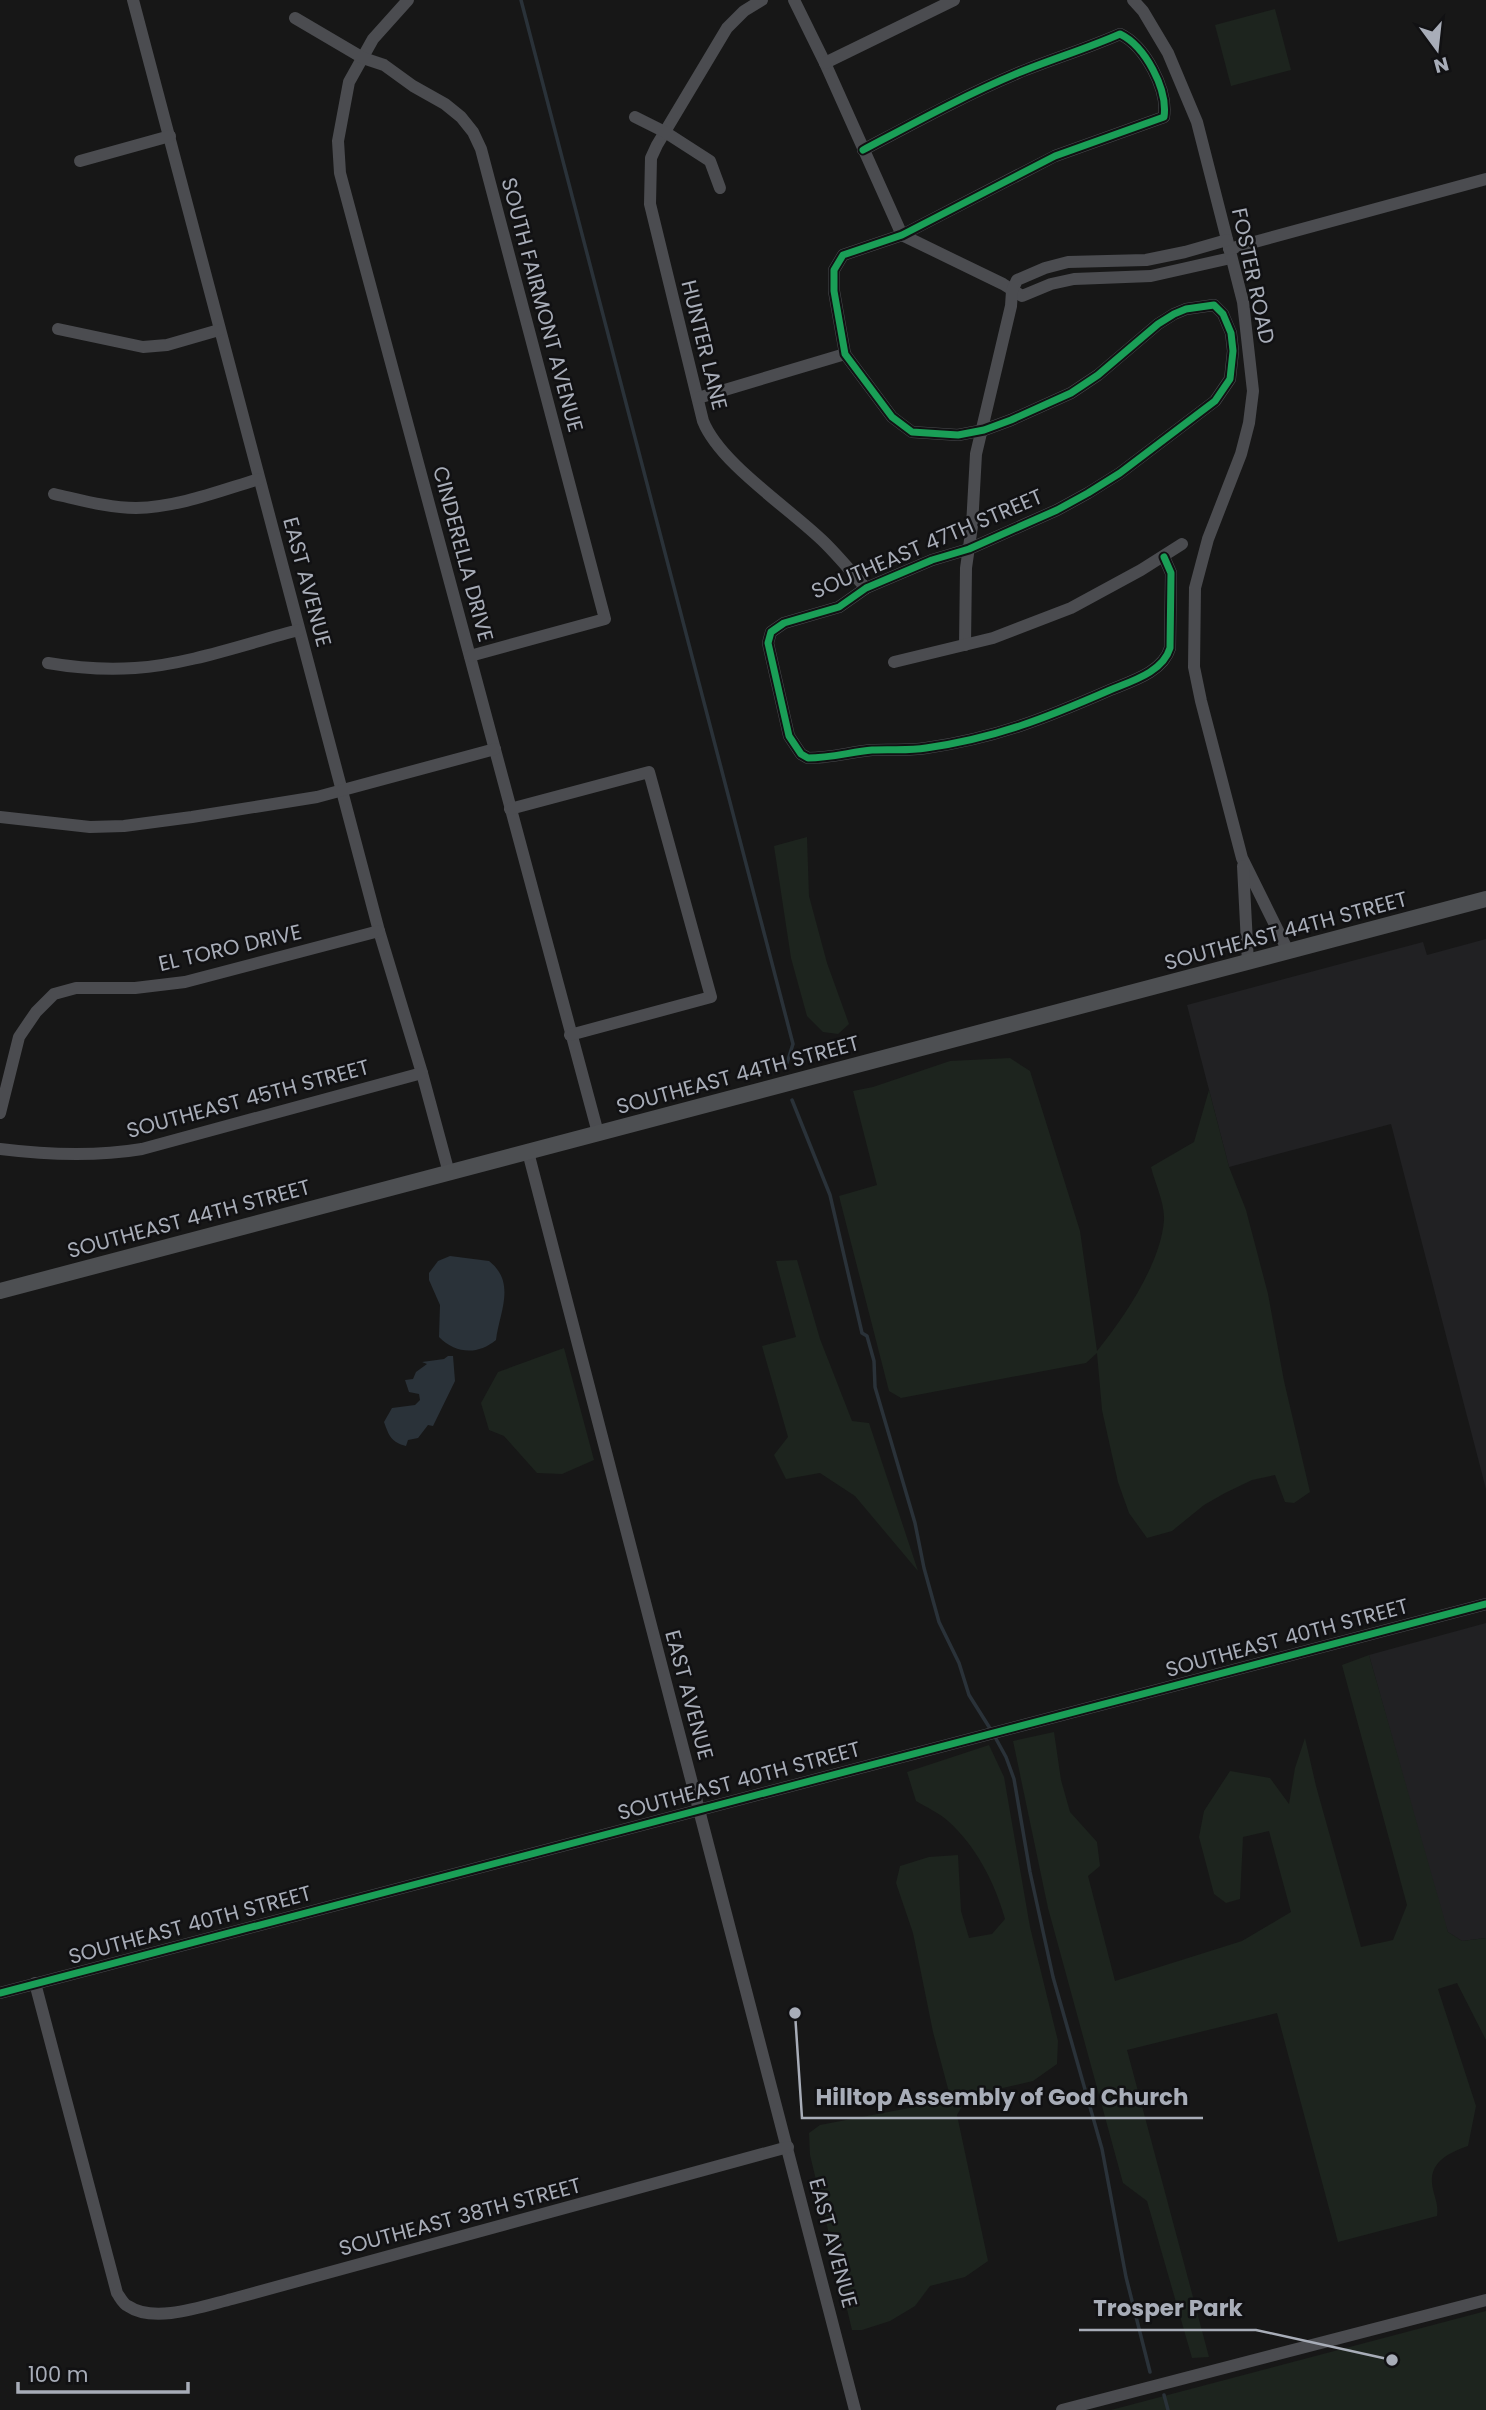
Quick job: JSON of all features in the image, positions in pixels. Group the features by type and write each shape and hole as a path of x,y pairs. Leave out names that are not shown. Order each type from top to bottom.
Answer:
{"main road":[{"name":"SOUTHEAST 44TH STREET","path":"0,1289 1486,899"}],"street":[{"name":"EAST AVENUE","path":"132,0 379,931 449,1173"},
{"name":"CINDERELLA DRIVE","path":"408,0 373,39 349,82 338,141 340,173 598,1133"},
{"name":"HUNTER LANE","path":"762,0 744,11 727,28 665,132 651,158 650,204 702,421 715,444 826,544 866,588"},
{"path":"794,0 902,235 1022,296 1051,284 1074,279 1152,276 1229,249 1486,179"},
{"path":"825,63 954,0"},
{"name":"FOSTER ROAD","path":"1133,0 1143,11 1168,53 1197,122 1243,302 1253,391 1249,423 1241,454 1208,539 1195,588 1194,667 1200,701 1242,858 1288,951"},
{"name":"SOUTH FAIRMONT AVENUE","path":"295,18 363,58 384,65 445,104 461,117 473,132 484,163 605,619 470,656"},
{"path":"863,150 951,103 1018,73 1120,34 1143,52 1166,104 1164,117 1055,156 902,235 843,255 834,270 834,291 845,354 892,417 912,432 958,435 984,430"},
{"path":"635,117 665,132 710,161 720,188"},
{"path":"80,161 170,136"},
{"path":"965,645 966,568 976,454 984,430 1012,291"},
{"name":"SOUTHEAST 47TH STREET","path":"984,430 1042,408 1070,393 1098,375 1158,324 1174,314 1186,309 1214,305 1223,314 1231,333 1233,351 1230,379 1215,401 1120,472 1057,510 969,549 932,560 866,588 839,607 784,623 771,632 768,643 789,736 801,754 808,758 820,758 876,750 923,749 978,740 1040,720 1154,669 1167,658 1170,648 1171,573 1164,558"},
{"path":"58,329 143,347 167,345 219,330"},
{"path":"698,398 845,354"},
{"path":"54,494 133,508 181,503 259,479"},
{"path":"894,663 993,638 1071,608 1164,558 1182,544"},
{"path":"48,663 87,669 138,668 299,630"},
{"path":"0,817 90,827 124,826 262,807 342,790 495,749"},
{"path":"510,809 649,772 711,997 570,1035"},
{"name":"FOSTER ROAD","path":"1242,858 1248,963"},
{"name":"EL TORO DRIVE","path":"0,1113 19,1037 36,1012 54,993 76,988 135,988 185,982 379,931"},
{"name":"SOUTHEAST 45TH STREET","path":"0,1149 64,1155 116,1154 422,1073"},
{"name":"EAST AVENUE","path":"528,1152 855,2410"},
{"name":"SOUTHEAST 40TH STREET","path":"0,1993 1486,1604"},
{"name":"SOUTHEAST 38TH STREET","path":"34,1983 117,2293 126,2306 140,2311 164,2315 232,2299 788,2147"},
{"path":"1062,2410 1486,2300"}],"shaded area":[{"path":"1275,9 1291,70 1231,86 1215,25"},
{"path":"807,837 809,896 827,963 849,1024 838,1034 823,1032 807,1016 791,958 774,846"},
{"path":"1486,939 1486,1489 1391,1124 1229,1167 1187,1005 1423,942 1427,955"},
{"path":"1010,1058 1030,1071 1080,1231 1097,1351 1140,1289 1161,1237 1163,1207 1151,1167 1194,1142 1209,1090 1229,1167 1246,1210 1268,1294 1284,1381 1310,1492 1294,1503 1285,1502 1275,1475 1252,1480 1204,1505 1172,1531 1147,1538 1129,1513 1118,1482 1102,1410 1097,1353 1086,1363 901,1398 889,1391 839,1196 877,1185 853,1091 950,1061"},
{"path":"450,1256 489,1261 502,1279 504,1299 496,1340 482,1348 460,1349 439,1337 440,1305 429,1280 429,1273 438,1261"},
{"path":"797,1260 820,1339 852,1421 869,1423 918,1571 855,1496 820,1473 786,1479 774,1455 788,1437 762,1346 796,1337 776,1261"},
{"path":"564,1348 594,1460 562,1474 537,1473 504,1436 489,1430 481,1403 498,1372"},
{"path":"453,1356 455,1381 433,1426 428,1425 418,1438 408,1440 406,1446 397,1443 389,1435 384,1422 392,1408 415,1405 420,1400 419,1394 409,1392 405,1380 413,1379 416,1372 427,1364 422,1362"},
{"path":"1486,1623 1486,1938 1462,1941 1448,1932 1442,1916 1369,1655"},
{"path":"1369,1655 1448,1932 1462,1941 1486,1938 1486,2040 1457,1983 1438,1989 1476,2106 1468,2146 1443,2158 1434,2169 1432,2183 1437,2216 1338,2242 1277,2013 1127,2050 1209,2357 1192,2358 1147,2201 1123,2183 1048,1908 1013,1741 1054,1732 1061,1780 1070,1812 1097,1842 1100,1866 1088,1876 1115,1981 1242,1941 1291,1912 1269,1831 1243,1837 1240,1899 1226,1903 1214,1894 1199,1837 1204,1811 1230,1771 1270,1778 1289,1804 1295,1768 1305,1738 1361,1947 1393,1940 1407,1905 1342,1665"},
{"path":"989,1745 1004,1777 1030,1927 1058,2041 1057,2064 1033,2081 968,2096 957,2115 988,2261 965,2277 930,2286 915,2306 890,2321 862,2330 852,2330 810,2155 809,2133 820,2125 951,2100 933,2032 913,1933 896,1883 900,1866 929,1857 958,1855 961,1911 969,1938 992,1934 1005,1919 996,1892 976,1854 948,1821 916,1801 907,1772"},
{"path":"1486,2311 1486,2410 1111,2410"}],"waterway":[{"path":"521,0 793,1044 787,1063"},
{"path":"792,1100 830,1195 862,1333 867,1336 874,1361 875,1387 915,1523 939,1622 959,1663 969,1695 991,1730"},
{"path":"995,1737 1014,1779 1030,1872 1053,1977 1102,2149 1126,2277 1150,2372"},
{"path":"1164,2395 1168,2410"}],"cycle path":[{"path":"863,150 998,82 1120,34 1138,48 1153,69 1162,94 1164,117 1055,156 902,235 843,255 834,270 834,291 845,354 892,417 912,432 958,435 984,430 1011,420 1071,393 1098,375 1158,324 1186,309 1214,305 1223,314 1231,333 1233,351 1230,379 1215,401 1120,473 1088,493 1057,510 969,549 932,560 866,588 839,607 784,623 771,632 768,643 789,736 801,754 816,758 872,750 920,749 975,739 1042,718 1146,675 1161,663 1170,648 1171,573 1164,557"},
{"path":"0,1993 1486,1604"}],"place":[{"name":"Hilltop Assembly of God Church","path":"795,2013"},
{"name":"Trosper Park","path":"1392,2360"}]}
